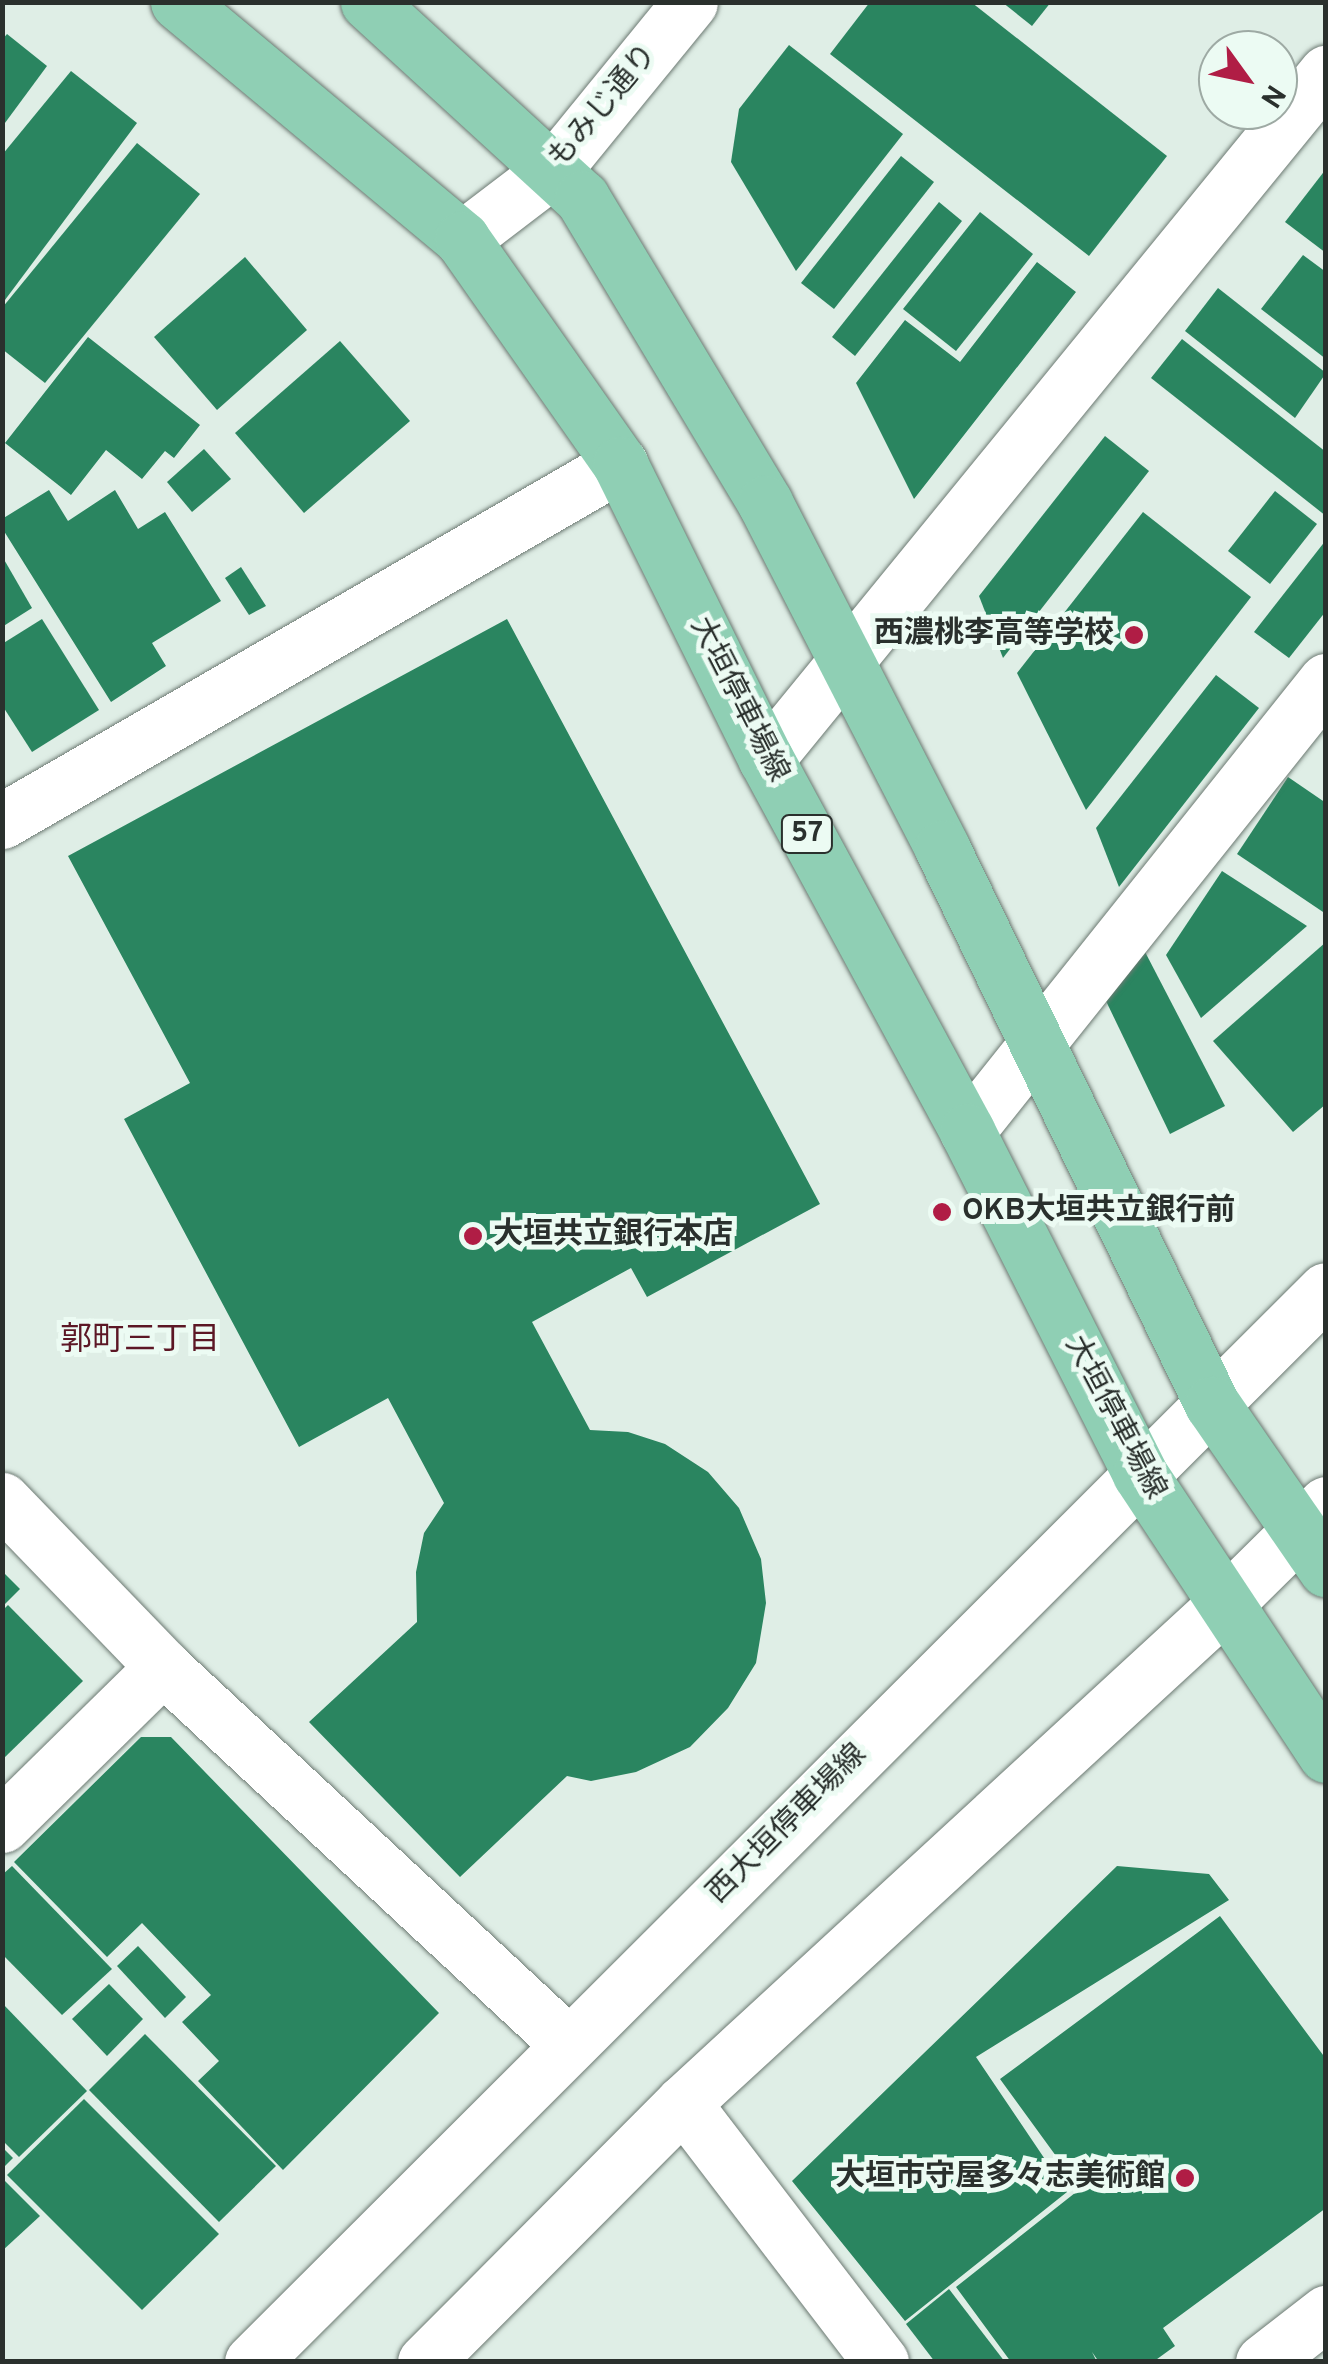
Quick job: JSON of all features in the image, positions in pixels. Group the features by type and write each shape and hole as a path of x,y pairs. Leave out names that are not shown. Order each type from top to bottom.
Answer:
{"main road":[{"name":"大垣停車場線","path":"178,2 462,240 620,464 766,758 967,1131 1140,1474 1326,1756"},
{"path":"368,2 582,198 766,503 1037,1043 1212,1404 1317,1534"}],"street":[{"name":"もみじ通り","path":"462,240 554,169 690,2"},
{"path":"766,758 1326,73"},
{"path":"2,821 620,464"},
{"path":"967,1131 1326,681"},
{"name":"西大垣停車場線","path":"252,2362 568,2042 1326,1290"},
{"path":"2,1500 164,1667 568,2042"},
{"path":"425,2362 684,2104 1226,1604 1317,1534"},
{"path":"2,1825 164,1667"},
{"path":"684,2104 881,2362"},
{"path":"1263,2362 1326,2313"}],"building":[{"path":"870,2 971,2 1167,156 1089,256 830,54"},
{"path":"1002,2 1051,2 1032,26"},
{"path":"7,34 47,66 2,127 2,40"},
{"path":"789,45 903,134 796,271 731,162 739,109"},
{"path":"71,71 137,123 2,304 2,155"},
{"path":"137,143 200,194 45,383 2,349 2,308"},
{"path":"901,156 934,182 834,309 801,283"},
{"path":"1326,169 1326,253 1285,222"},
{"path":"939,202 962,221 855,356 832,337"},
{"path":"980,212 1033,254 956,351 903,309"},
{"path":"1303,255 1326,272 1326,359 1261,309"},
{"path":"245,257 307,330 217,410 154,337"},
{"path":"1037,262 1076,292 914,499 856,383 905,320 960,362"},
{"path":"1218,288 1326,373 1295,418 1185,331"},
{"path":"88,337 200,425 174,458 165,451 142,479 106,450 71,495 5,443"},
{"path":"1182,339 1326,452 1326,516 1151,378"},
{"path":"340,341 410,421 304,513 235,433"},
{"path":"1105,436 1149,471 1003,658 979,596"},
{"path":"204,449 231,479 192,512 167,482"},
{"path":"49,490 68,521 115,490 138,529 165,512 221,601 152,643 166,666 111,702 2,528 2,519"},
{"path":"1275,491 1317,524 1270,584 1228,551"},
{"name":"西濃桃李高等学校","path":"1143,512 1251,597 1086,810 1017,673"},
{"path":"1326,540 1326,611 1289,658 1254,632"},
{"path":"2,556 32,608 2,627"},
{"path":"241,567 266,606 249,615 225,578"},
{"path":"42,619 99,710 32,752 2,705 2,644"},
{"name":"大垣共立銀行本店","path":"507,619 820,1204 647,1297 631,1268 532,1322 590,1430 628,1432 665,1444 708,1472 739,1508 761,1559 766,1603 756,1663 728,1708 690,1747 636,1772 591,1781 567,1776 460,1877 309,1722 417,1622 416,1572 424,1533 444,1503 388,1398 299,1447 124,1119 190,1083 68,856"},
{"path":"1216,675 1259,708 1119,887 1096,828"},
{"path":"1288,777 1326,803 1326,914 1237,854"},
{"path":"1222,871 1307,926 1201,1018 1166,955"},
{"path":"1326,942 1326,1104 1293,1132 1213,1041"},
{"path":"1143,948 1225,1106 1170,1134 1106,1001 1107,989"},
{"path":"2,1571 20,1589 2,1607"},
{"path":"8,1605 83,1681 2,1760 2,1611"},
{"path":"141,1737 171,1737 439,2013 283,2170 198,2081 219,2061 182,2022 211,1995 142,1923 107,1957 14,1862"},
{"path":"12,1866 112,1969 62,2015 2,1954 2,1875"},
{"path":"1117,1866 1209,1874 1229,1900 976,2057 1067,2192 905,2321 792,2181"},
{"path":"1220,1916 1326,2059 1326,2208 1163,2328 1175,2346 1153,2362 1099,2362 1092,2352 1097,2362 1011,2362 956,2287 1080,2189 1000,2079"},
{"path":"138,1946 186,1997 165,2018 117,1966"},
{"path":"109,1984 143,2019 107,2056 72,2019"},
{"path":"2,2003 87,2091 19,2157 2,2140"},
{"path":"145,2034 276,2166 219,2222 89,2090"},
{"path":"84,2099 219,2234 142,2310 7,2175"},
{"path":"2,2147 13,2158 2,2169"},
{"path":"2,2178 40,2216 2,2251"},
{"path":"949,2289 1005,2362 935,2362 906,2324"}],"place":[{"name":"西濃桃李高等学校","path":"1134,635"},
{"name":"OKB大垣共立銀行前","path":"942,1212"},
{"name":"大垣共立銀行本店","path":"473,1236"},
{"name":"大垣市守屋多々志美術館","path":"1185,2178"}],"district":[{"name":"郭町三丁目","path":"140,1341"}]}
